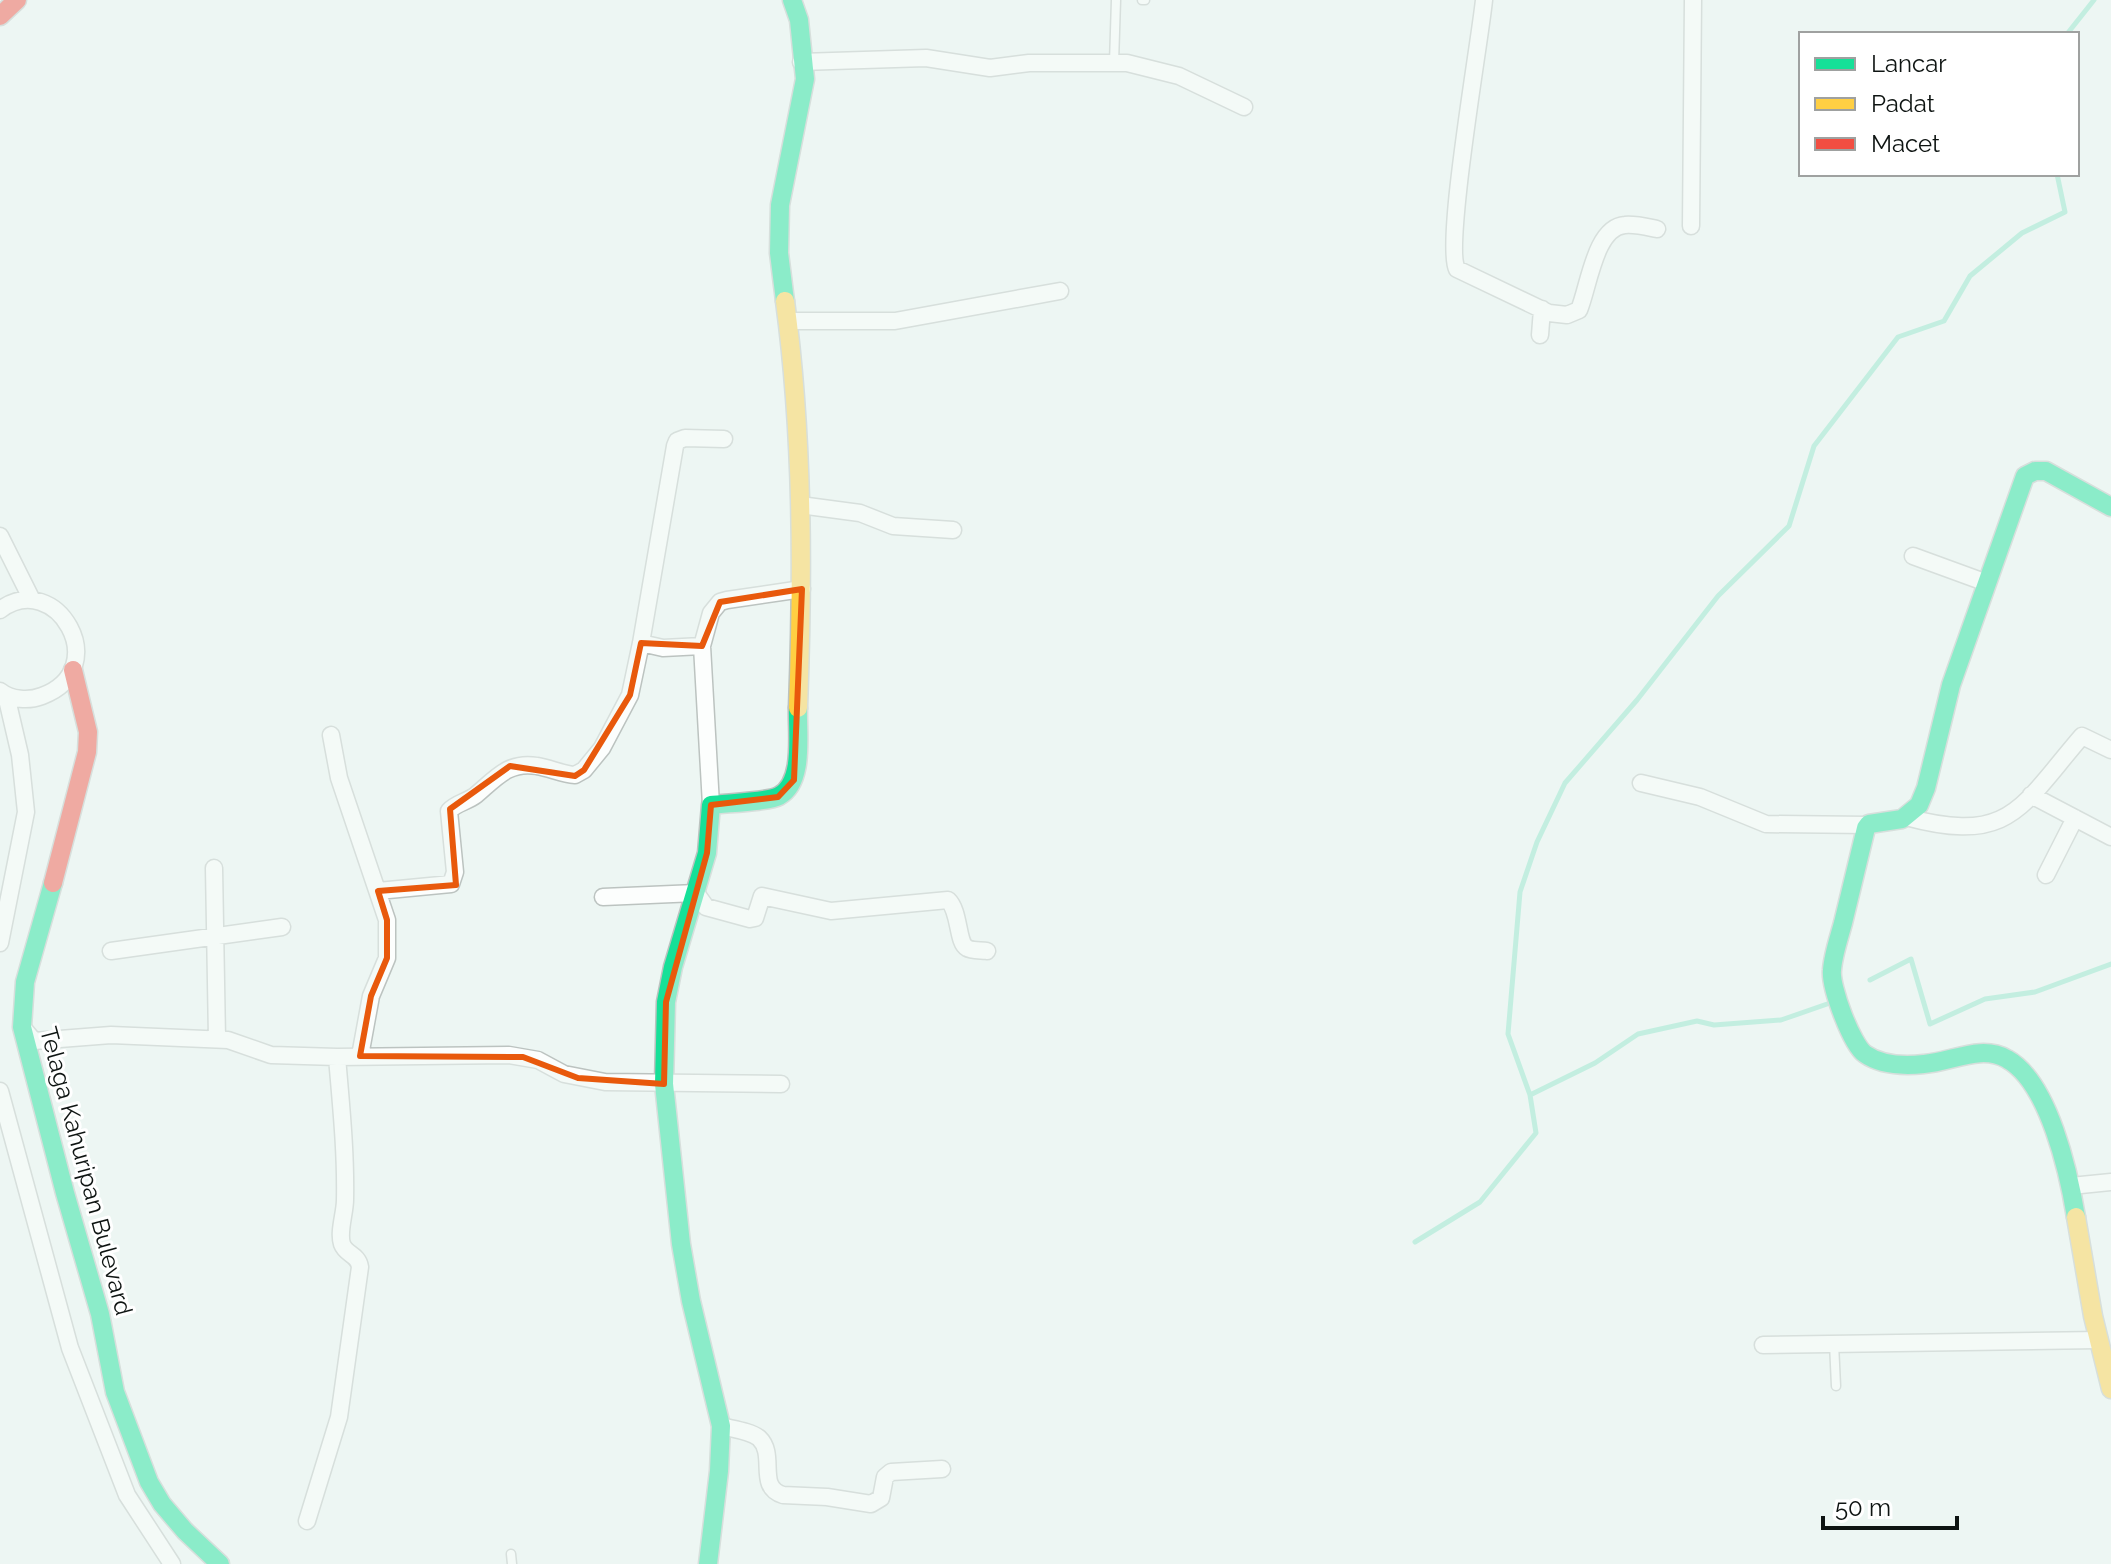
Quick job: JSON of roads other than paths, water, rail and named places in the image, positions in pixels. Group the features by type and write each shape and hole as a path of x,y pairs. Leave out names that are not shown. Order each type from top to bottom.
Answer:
{"main road":[{"path":"0,16 17,0"},
{"path":"708,1564 721,1426 691,1301 681,1244 664,1084 666,1002 673,967 707,853 711,805 778,797 792,785 797,747 802,589 797,415 779,253 780,205 805,79 799,20 792,0"},
{"path":"2111,507 2046,471 2027,473 1951,685 1926,788 1919,805 1906,817 1868,825 1832,969 1843,1015 1857,1046 1870,1057 1901,1065 1928,1064 1985,1052 2008,1059 2027,1077 2043,1101 2071,1186 2098,1340 2109,1366 2111,1389"},
{"name":"Telaga Kahuripan Bulevard","path":"73,670 88,732 87,752 25,982 22,1027 100,1314 115,1392 149,1482 162,1504 220,1564"}],"street":[{"path":"1484,0 1458,192 1454,264 1463,273 1542,309 1567,315 1579,310 1602,238 1611,229 1624,225 1657,229"},
{"path":"1691,226 1693,0"},
{"path":"801,62 926,58 990,68 1029,63 1127,63 1179,76 1244,107"},
{"path":"788,321 895,321 1060,291"},
{"path":"1540,335 1542,309"},
{"path":"378,891 451,884 455,872 451,807 470,799 510,766 537,766 571,775 584,770 602,748 630,695 677,441 706,437 724,439"},
{"path":"800,505 860,513 893,526 953,530"},
{"path":"0,536 32,600"},
{"path":"1913,556 1987,583"},
{"path":"711,805 702,646 711,613 720,602 802,589"},
{"path":"0,610 8,604 32,600 54,608 70,625 77,647 73,670 56,691 32,700 3,693 20,755 26,812 0,943"},
{"path":"641,643 663,648 702,646"},
{"path":"331,735 339,778 387,920 387,958 371,996 360,1056"},
{"path":"1906,817 1947,827 1984,826 2004,820 2031,795 2082,736 2111,750"},
{"path":"1641,783 1700,797 1766,824 1868,825"},
{"path":"2031,795 2111,837"},
{"path":"2046,875 2075,818"},
{"path":"214,868 217,1039"},
{"path":"603,897 696,893 706,907 750,919 755,918 762,896 831,911 948,900 958,917 963,945 987,951"},
{"path":"111,951 282,927"},
{"path":"22,1027 34,1041 111,1035 217,1039 239,1043 271,1055 509,1055 538,1060 578,1078 664,1084 781,1084"},
{"path":"307,1521 339,1417 360,1267 356,1256 343,1247 341,1239 345,1174 337,1057"},
{"path":"0,1091 70,1348 127,1495 172,1564"},
{"path":"2071,1186 2111,1182"},
{"path":"1763,1345 2098,1340"},
{"path":"90,1400 115,1392"},
{"path":"721,1426 757,1436 768,1457 769,1485 783,1495 827,1497 871,1504 881,1498 885,1477 891,1472 942,1469"}],"lane":[{"path":"1114,64 1116,0"},
{"path":"1834,1342 1836,1386"}],"waterway":[{"path":"2069,32 2094,0"},
{"path":"1415,1242 1480,1202 1536,1133 1530,1095 1508,1034 1520,892 1537,842 1565,783 1637,700 1718,596 1789,526 1814,446 1898,337 1944,321 1970,276 2022,233 2065,212 2057,176"},
{"path":"1870,980 1911,959 1930,1024 1985,999 2035,992 2111,964"},
{"path":"1530,1095 1595,1063 1638,1034 1697,1021 1714,1025 1781,1020 1830,1003"}]}
